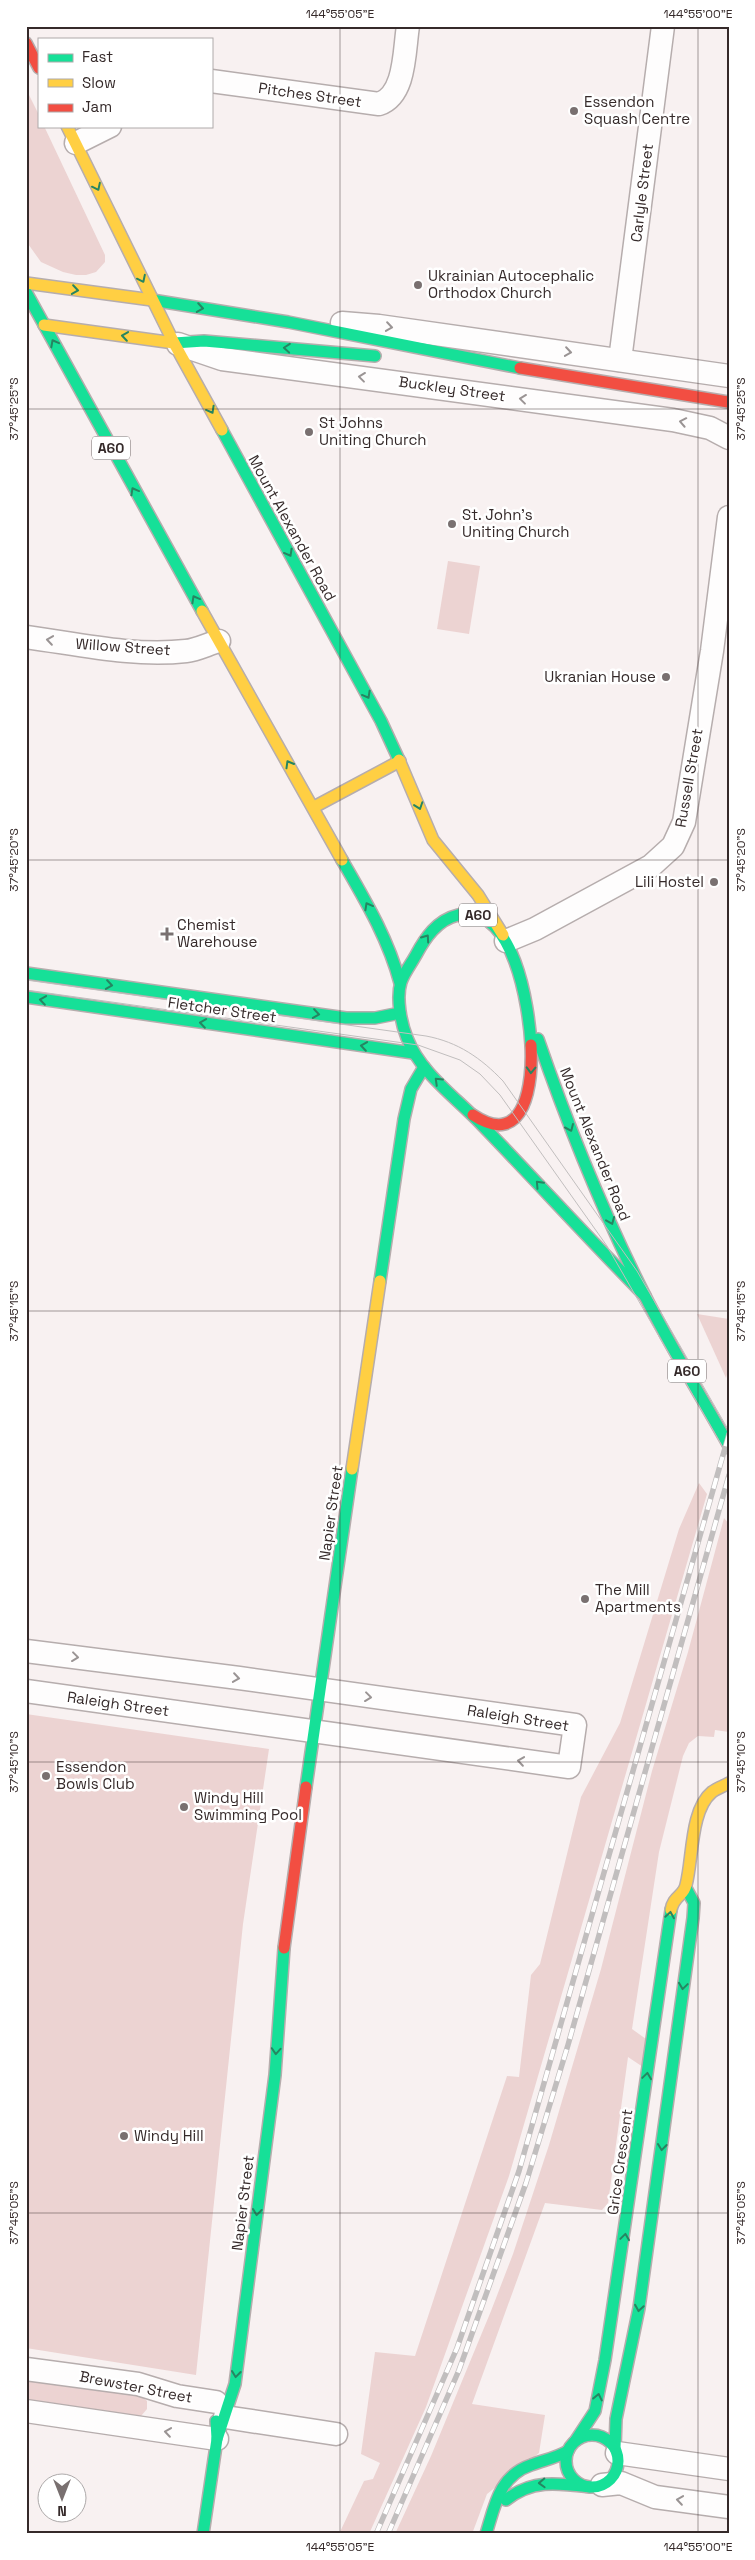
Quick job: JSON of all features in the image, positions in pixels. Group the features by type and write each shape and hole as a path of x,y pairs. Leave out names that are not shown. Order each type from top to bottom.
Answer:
{"main road":[{"path":"26,43 38,66"},
{"name":"Mount Alexander Road","path":"72,135 174,343 400,761 433,840 478,896 504,938"},
{"name":"Buckley Street","path":"26,283 152,300 288,322 494,364 728,402"},
{"name":"A60","path":"26,292 383,933 400,983 400,1013 404,1033 412,1053 473,1115 487,1124 505,1124 517,1118 526,1103 530,1089 531,1058 526,1000 504,938 492,922 476,914 462,914 448,919 428,934 400,983"},
{"name":"Buckley Street","path":"26,322 174,343 204,341 383,356"},
{"name":"Buckley Street","path":"411,358 494,364"},
{"path":"314,808 400,761"},
{"name":"Fletcher Street","path":"26,973 346,1018 375,1018 400,1013"},
{"name":"Fletcher Street","path":"26,997 412,1053"},
{"name":"Mount Alexander Road","path":"526,1000 563,1112 645,1296 729,1446"},
{"name":"Napier Street","path":"203,2534 221,2406 234,2350 275,2075 282,1968 319,1690 406,1105 411,1089 424,1067"},
{"name":"Mount Alexander Road","path":"473,1115 645,1296"},
{"name":"Grice Crescent","path":"576,2440 595,2411 606,2360 672,1901 686,1888 701,1806 708,1796 729,1783"},
{"name":"Grice Crescent","path":"616,2451 616,2419 639,2308 694,1902 686,1888"},
{"name":"Napier Street","path":"265,2042 282,1968"},
{"path":"652,2040 676,2043"},
{"path":"628,2217 651,2220"},
{"path":"606,2360 628,2364"},
{"path":"493,2514 513,2493 529,2484 550,2483 596,2486 611,2479 617,2470 616,2451 610,2441 598,2435 588,2435 576,2440 568,2451 566,2461 568,2472 580,2484 596,2486"},
{"path":"486,2534 493,2514 497,2492 508,2478 522,2468 559,2456 568,2451"}],"street":[{"name":"Pitches Street","path":"212,81 379,104 394,95 399,84 408,26"},
{"name":"Carlyle Street","path":"620,360 663,26"},
{"path":"72,135 102,128"},
{"name":"Buckley Street","path":"288,322 379,326 729,376"},
{"name":"Buckley Street","path":"174,343 222,359 673,420 714,430 729,438"},
{"name":"Russell Street","path":"504,938 534,929 651,866 668,851 679,835 684,822 709,670 729,517"},
{"name":"Willow Street","path":"26,637 123,650 156,652 187,651 219,641"},
{"name":"Raleigh Street","path":"26,1651 575,1725 569,1767 26,1692"},
{"name":"Brewster Street","path":"26,2369 138,2384 177,2396 336,2434"},
{"path":"26,2411 217,2439"},
{"path":"616,2451 729,2469"},
{"path":"596,2486 621,2483 655,2497 729,2507"}],"shaded area":[{"path":"26,89 38,113 38,128 45,128 105,255 105,262 96,272 86,275 63,272 41,262 26,241"},
{"path":"448,561 480,566 469,634 437,629"},
{"path":"697,1314 729,1319 729,1368 726,1378"},
{"path":"699,1483 707,1494 509,2176 426,2407 369,2534 339,2534 364,2481 373,2479 380,2463 361,2454 375,2352 415,2356 507,2076 519,2077 531,1975 540,1964 581,1797 620,1723 679,1529"},
{"path":"724,1518 729,1524 729,1732 715,1730 714,1737 698,1736 689,1743 683,1756 659,1852 632,2029 646,2039 643,2067 628,2057 608,2203 602,2210 545,2203 472,2404 545,2415 539,2453 487,2494 472,2534 395,2534 431,2456 491,2311 513,2254 549,2145 601,1969 652,1771 688,1652"},
{"name":"Windy Hill","path":"26,1714 269,1749 243,1924 196,2375 26,2348"},
{"path":"26,2378 138,2393 147,2401 147,2409 141,2416 26,2403"}],"tram line":[{"path":"26,980 426,1036 448,1042 468,1052 503,1081 637,1271 729,1431"},
{"path":"26,990 418,1045 460,1060 480,1074 500,1095 607,1246 729,1458"}],"railway":[{"path":"376,2534 457,2348 519,2171 729,1434"},
{"path":"388,2534 459,2370 526,2183 568,2045 729,1475"}],"traffic: fast":[{"path":"26,292 202,611"},
{"path":"152,300 288,322 520,368"},
{"path":"174,343 204,341 375,356"},
{"path":"222,430 381,721 399,760"},
{"path":"342,860 382,935 400,983"},
{"path":"531,1045 527,1007 515,961 505,941 493,925 477,916 458,915 438,925 428,936 401,982 399,1003 401,1018 413,1051 430,1074 483,1126 645,1296"},
{"path":"26,973 346,1018 375,1018 400,1013"},
{"path":"26,997 413,1053"},
{"path":"538,1039 561,1104 614,1232 664,1333 729,1446"},
{"path":"380,1281 404,1119 411,1089 424,1067"},
{"path":"306,1787 352,1469"},
{"path":"615,2448 616,2419 639,2308 693,1918 694,1903 686,1888"},
{"path":"576,2440 595,2411 605,2360 671,1910"},
{"path":"217,2439 235,2384 275,2075 284,1948"},
{"path":"203,2534 217,2439 216,2421"},
{"path":"587,2435 597,2435 611,2442 618,2456 618,2461 618,2466 611,2480 597,2487 587,2487 577,2483 570,2476 566,2466 566,2456 570,2446 577,2439 587,2435"},
{"path":"486,2534 500,2493 512,2476 531,2465 568,2451"},
{"path":"506,2500 516,2493 546,2484 590,2487"}],"traffic: slow":[{"path":"68,128 174,343 222,430"},
{"path":"26,283 152,300"},
{"path":"44,325 174,343"},
{"path":"202,611 342,860"},
{"path":"399,760 433,840 478,895 503,935"},
{"path":"314,807 400,761"},
{"path":"352,1469 380,1281"},
{"path":"671,1910 672,1905 685,1889 693,1836 700,1810 712,1792 729,1783"}],"traffic: jam":[{"path":"26,43 38,66"},
{"path":"520,368 728,402"},
{"path":"473,1115 491,1124 505,1124 515,1118 523,1107 528,1092 531,1045"},
{"path":"284,1948 306,1787"}],"place":[{"name":"Essendon Squash Centre","path":"574,111"},
{"name":"Ukrainian Autocephalic Orthodox Church","path":"418,285"},
{"name":"St Johns Uniting Church","path":"309,432"},
{"name":"St. John's Uniting Church","path":"452,524"},
{"name":"Ukranian House","path":"666,677"},
{"name":"Lili Hostel","path":"714,882"},
{"name":"Chemist Warehouse","path":"167,934"},
{"name":"The Mill Apartments","path":"585,1599"},
{"name":"Essendon Bowls Club","path":"46,1776"},
{"name":"Windy Hill Swimming Pool","path":"184,1807"},
{"name":"Windy Hill","path":"124,2136"}]}
